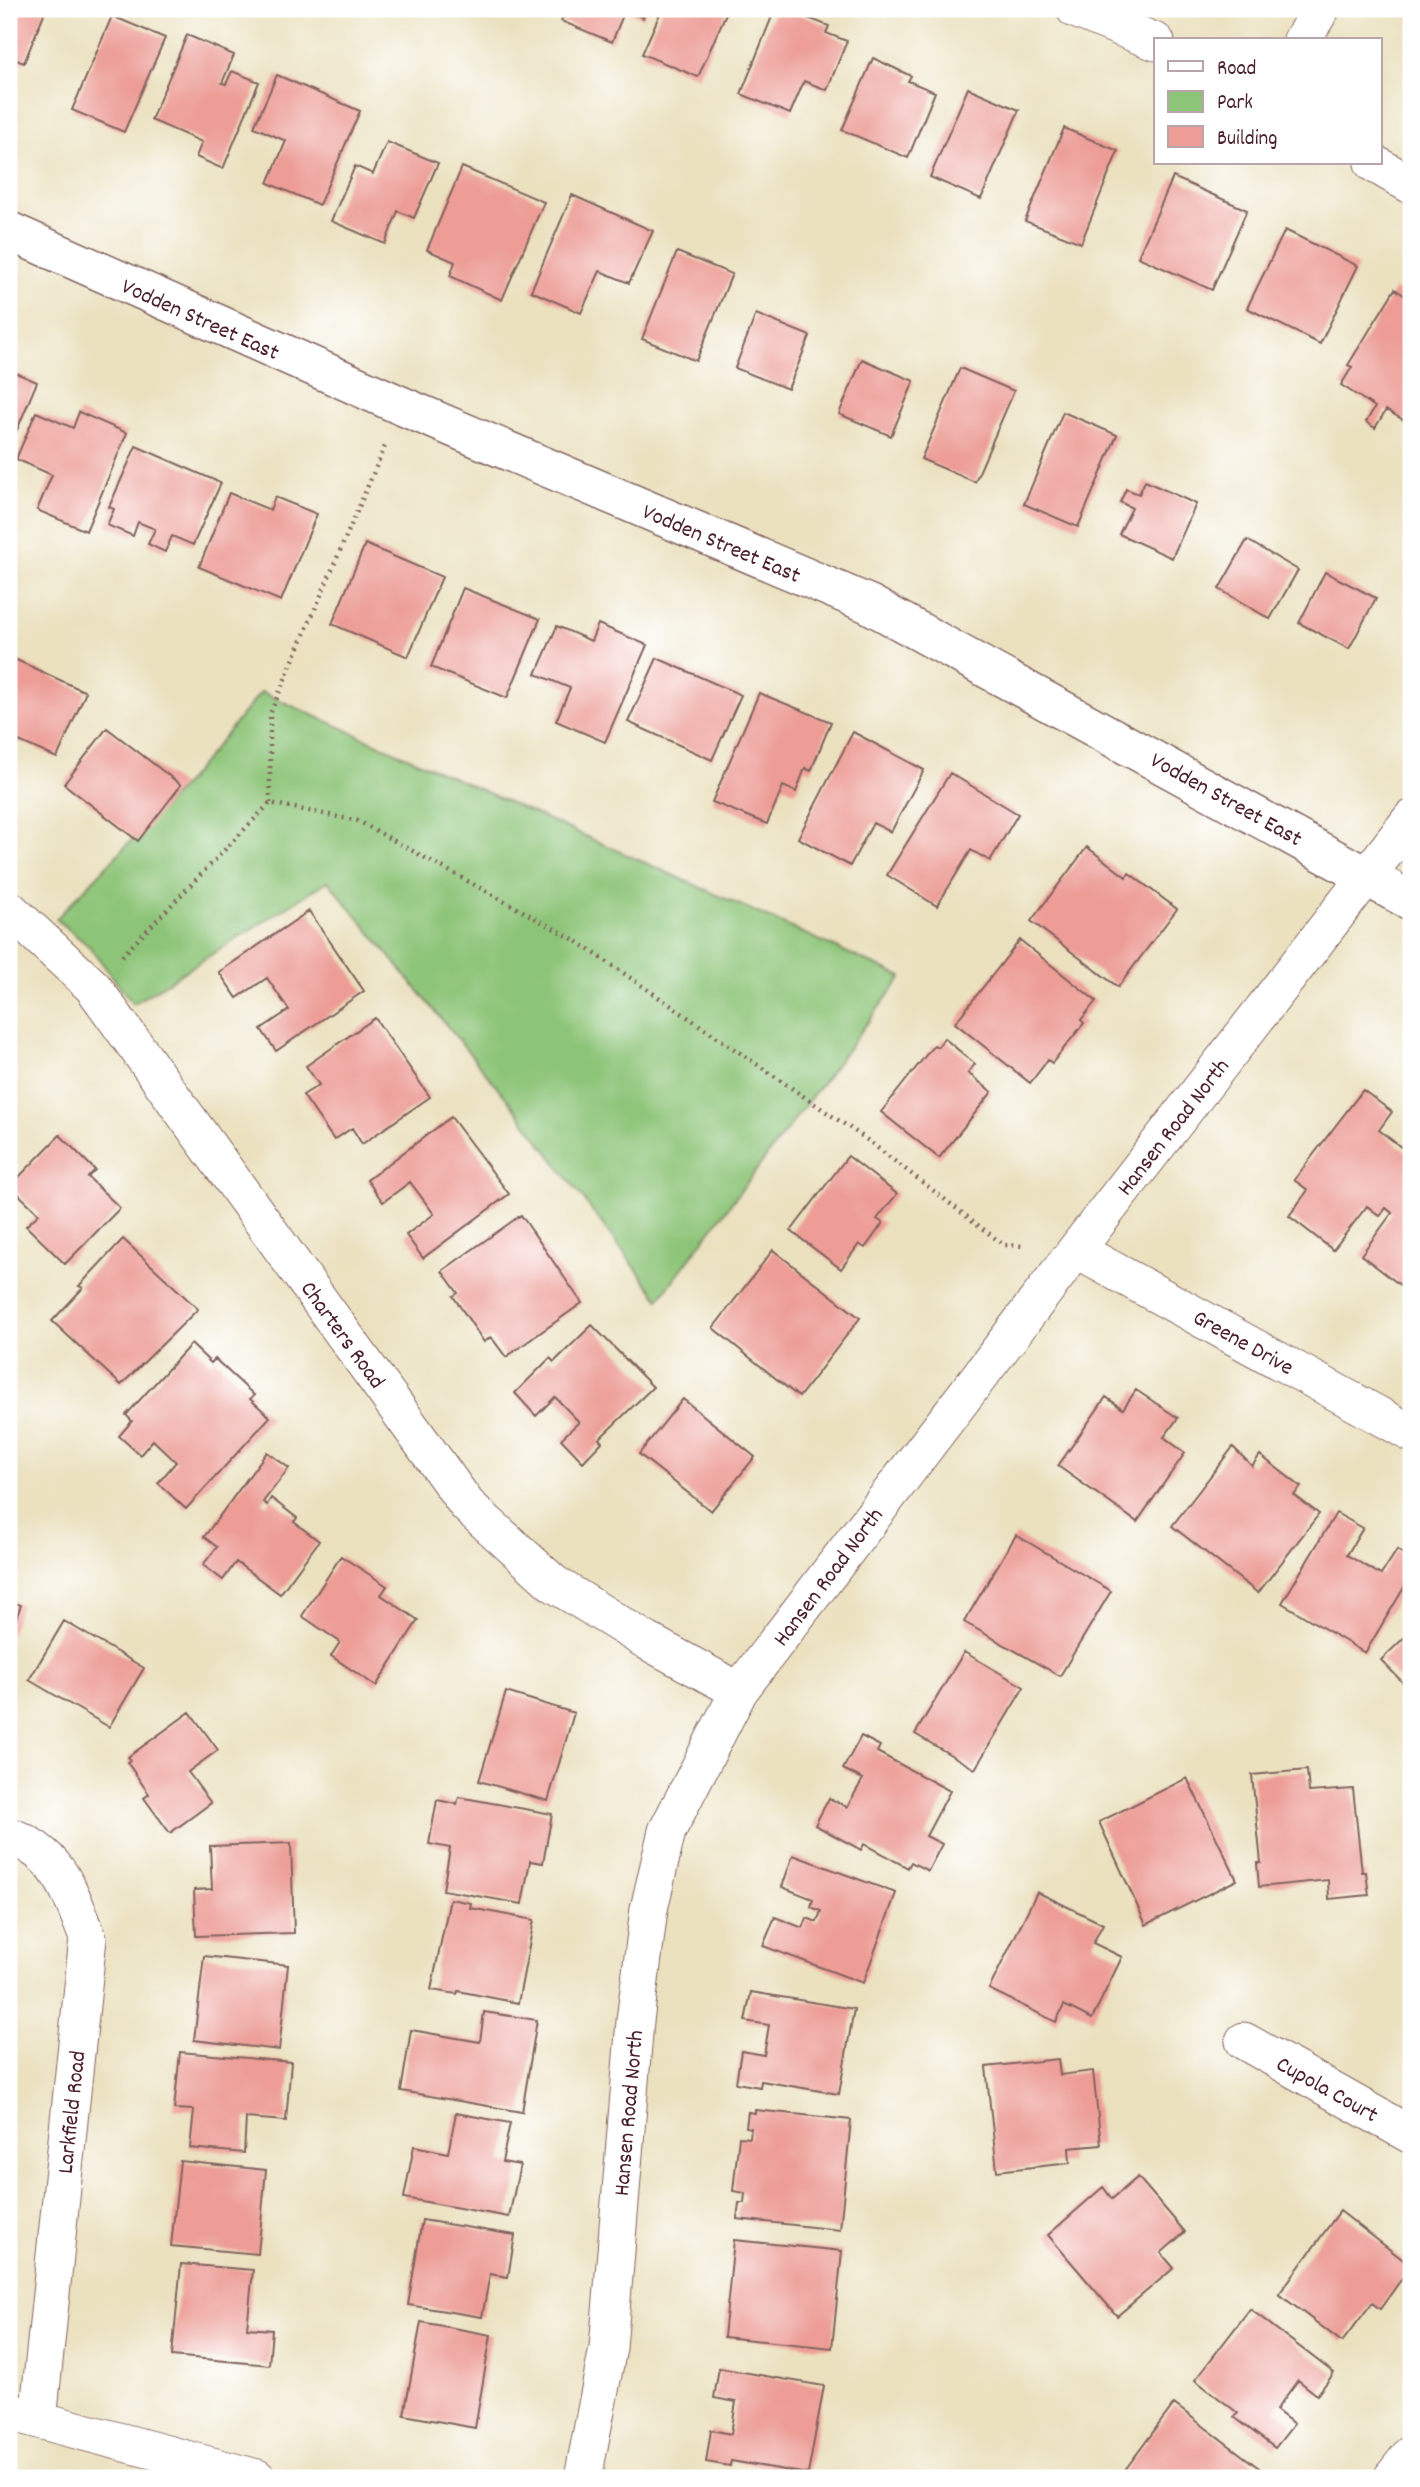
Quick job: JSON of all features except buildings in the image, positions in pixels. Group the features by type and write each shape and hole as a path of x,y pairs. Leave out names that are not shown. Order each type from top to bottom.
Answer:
{"street":[{"path":"1074,9 1154,41"},
{"path":"1303,38 1321,9"},
{"path":"1375,164 1411,184"},
{"name":"Vodden Street East","path":"9,231 402,406 869,604 1411,901"},
{"name":"Hansen Road North","path":"583,2478 608,2348 635,2021 649,1909 667,1831 739,1691 1076,1250 1411,819"},
{"name":"Charters Road","path":"16,928 93,987 467,1505 553,1583 647,1641 739,1691"},
{"name":"Greene Drive","path":"1076,1250 1411,1433"},
{"name":"Larkfield Road","path":"9,1836 51,1860 67,1885 88,1938 23,2415"},
{"name":"Cupola Court","path":"1244,2041 1411,2135"},
{"path":"23,2415 257,2478"},
{"path":"1392,2478 1411,2454"}],"path":[{"path":"93,987 270,803 270,714 402,406"},
{"path":"270,803 358,821 575,940 866,1139 1004,1245 1076,1250"}],"green space":[{"path":"261,692 902,977 659,1299 513,1106 328,881 133,1004 90,947 56,919 185,784"}]}
